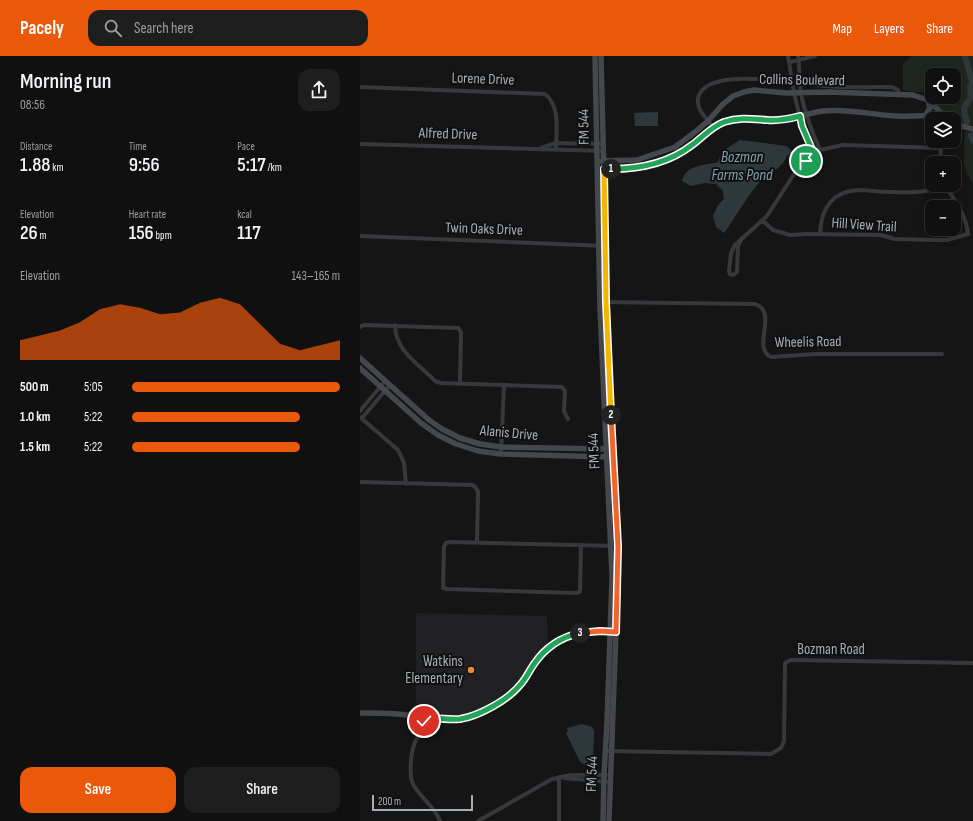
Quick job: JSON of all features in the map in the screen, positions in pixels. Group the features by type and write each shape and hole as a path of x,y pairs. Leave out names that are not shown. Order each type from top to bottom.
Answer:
{"main road":[{"name":"FM 544","path":"595,56 599,246 615,485 612,752 610,775 607,781 603,821"},
{"name":"FM 544","path":"601,56 606,246 603,302 606,456 614,546"},
{"name":"Collins Boulevard","path":"597,161 637,160 666,150 686,140 708,121 722,104 733,96 754,90 899,94 917,96 925,99"},
{"name":"Collins Boulevard","path":"932,104 941,112"},
{"name":"Collins Boulevard","path":"597,169 627,169 643,167 669,158 692,146 713,127 734,119 749,118 780,120 823,111 839,110 897,116 925,116"},
{"path":"961,126 973,130"},
{"path":"666,150 669,158"},
{"name":"Alanis Drive","path":"360,358 429,420 442,429 460,438 480,444 502,447 612,449"},
{"name":"Alanis Drive","path":"360,368 421,423 438,435 456,444 478,451 501,454 612,457"},
{"path":"360,713 397,714 460,719 476,715 515,690 525,680 539,657 554,644 570,636 585,632 614,632"},
{"name":"FM 544","path":"609,821 607,781 604,774 614,632"}],"street":[{"path":"788,56 793,82 798,92 803,115 802,126 814,154"},
{"path":"790,62 798,58 815,56"},
{"path":"798,58 800,84 798,92"},
{"path":"713,127 699,108 698,98 701,91 707,85 716,82 759,79 833,86 894,87 898,90 899,94"},
{"name":"Lorene Drive","path":"360,86 545,94 550,98 555,110 556,150"},
{"path":"803,115 820,150"},
{"name":"Alfred Drive","path":"535,150 556,143 603,144"},
{"name":"Alfred Drive","path":"360,144 604,152"},
{"path":"742,238 738,246 737,272 733,275 729,272 731,253 735,245 742,238 762,221 772,210 798,168 820,150 852,144 942,148 941,156"},
{"path":"820,234 821,219 827,206 834,198 843,193 859,190 925,191"},
{"name":"Hill View Trail","path":"762,221 774,230 790,235 881,235 896,239 947,240 968,234 965,218 948,192"},
{"name":"Twin Oaks Drive","path":"360,236 606,246"},
{"name":"Wheelis Road","path":"603,302 756,304 761,307 765,313 763,346 765,353 771,356 816,354 942,354"},
{"path":"395,325 396,338 400,347 435,381 441,383 560,386 565,391 564,411 568,419"},
{"path":"360,326 395,325 457,327 460,329 461,334 460,383"},
{"path":"360,411 385,381"},
{"path":"390,385 361,418 398,450 404,463 406,484"},
{"path":"501,454 504,385"},
{"path":"360,482 472,485 478,492 477,542"},
{"path":"581,545 580,592 443,588 444,547 446,543 477,542 581,545 614,546"},
{"name":"Bozman Road","path":"605,752 771,754 781,748 784,741 785,663 791,660 973,664"},
{"path":"424,717 423,727 414,746 411,762 411,778 413,785 434,809 440,821"},
{"path":"478,821 546,781 571,775 610,775"},
{"path":"559,777 578,780 607,781"},
{"path":"559,777 559,821"}],"shaded area":[{"path":"911,56 973,56 973,125 961,123 961,112 945,112 936,104 961,104 961,68 925,68 925,93 903,90 903,65"},
{"path":"965,131 973,132 973,184 966,172 964,163"},
{"name":"Watkins Elementary","path":"416,613 547,616 548,644 532,661 521,679 512,689 475,711 453,716 416,713"}],"water":[{"path":"658,112 658,126 635,126 634,113"},
{"name":"Bozman Farms Pond","path":"740,140 787,146 793,153 787,156 785,161 778,168 758,184 724,233 716,227 713,216 718,205 724,199 723,191 716,184 705,183 691,186 682,181 687,171 702,165 718,162 724,151"},
{"path":"582,724 592,727 594,731 593,766 588,766 580,762 566,733 568,731 567,728"}],"waterway":[{"path":"965,56 972,82 970,87 970,97 964,107 967,122"},
{"path":"971,135 973,141"}],"place":[{"name":"Watkins Elementary","path":"471,670"}],"route":[{"path":"424,721 424,717 460,719 476,715 501,700 520,686 539,657 554,644 570,636 585,632 616,632 618,546 608,376 604,169 627,169 655,164 692,146 713,127 734,119 749,118 780,120 800,116 802,126 814,154 806,161"}]}
